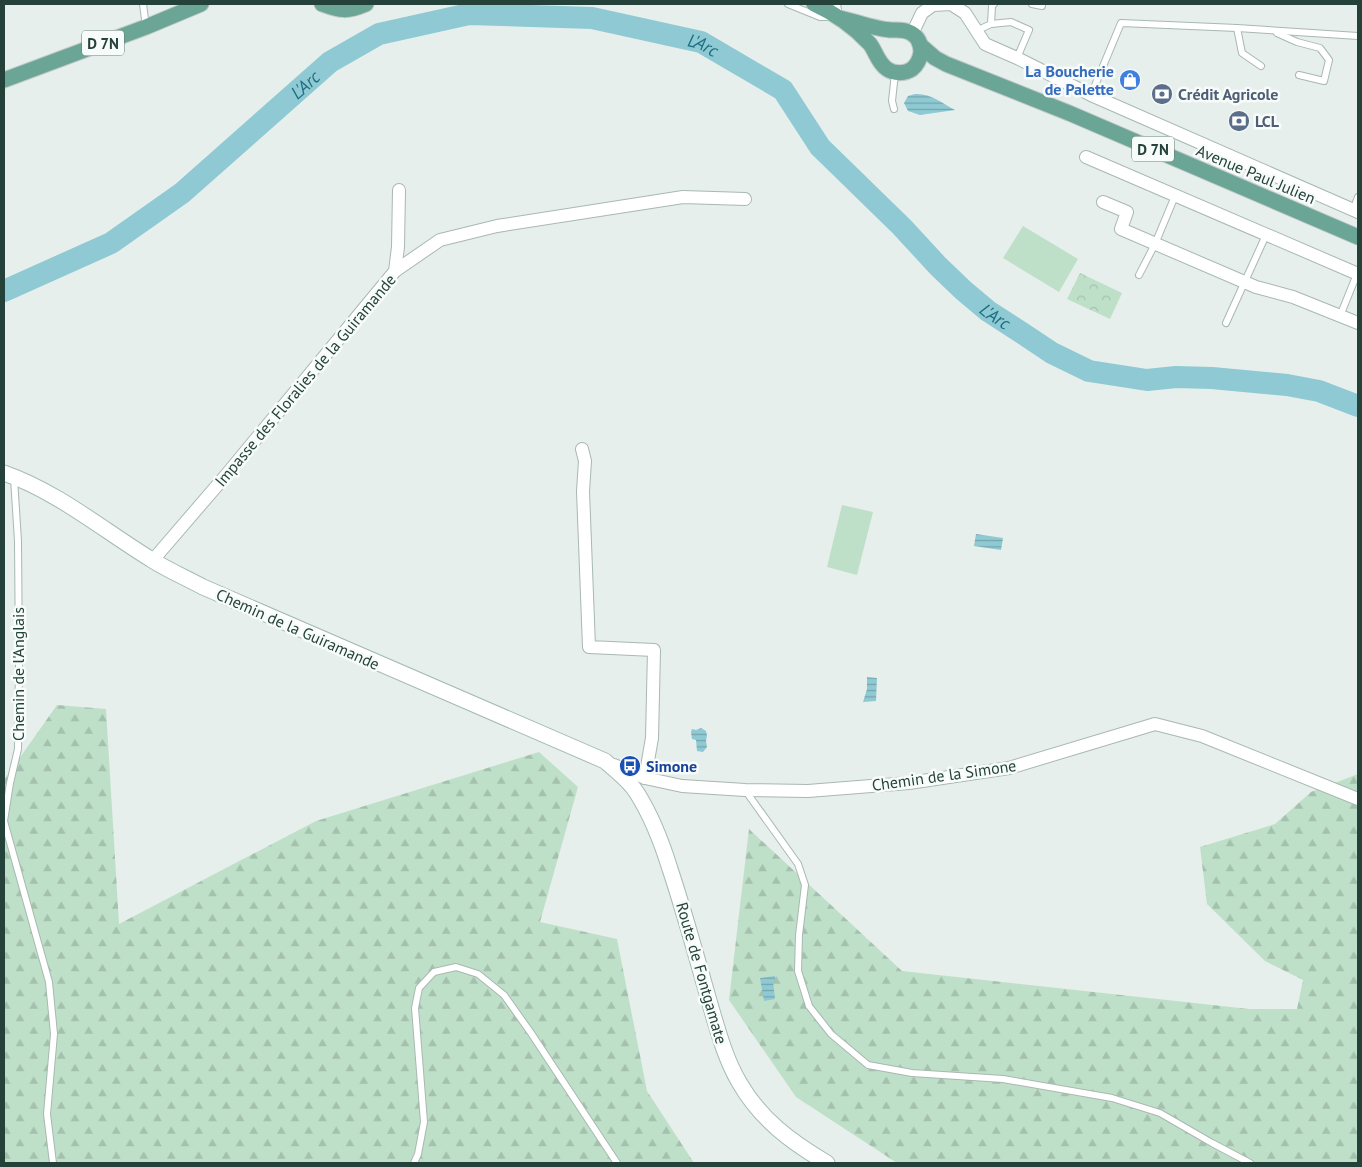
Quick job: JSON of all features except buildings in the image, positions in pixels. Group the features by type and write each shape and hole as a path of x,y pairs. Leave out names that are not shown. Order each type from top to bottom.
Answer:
{"main road":[{"name":"D 7N","path":"4,80 146,27 201,4"},
{"path":"322,4 338,10 354,9 366,4"},
{"path":"814,4 893,30 902,30 916,39 921,50 919,60 917,64 902,72"},
{"path":"838,11 869,44 886,69 902,72 946,64"},
{"path":"878,55 878,47 883,36 893,30"},
{"name":"Avenue Paul Julien","path":"916,39 935,58 946,64 1069,113 1358,237"}],"street":[{"path":"916,39 922,13 933,5 951,4 965,13 985,44 1091,95 1356,211"},
{"path":"1086,157 1358,274"},
{"path":"395,272 398,248 399,190"},
{"name":"Impasse des Floralies de la Guiramande","path":"153,560 395,272 440,240 497,226 683,197 745,199"},
{"path":"1103,202 1127,212 1121,229 1256,288 1293,297 1358,323"},
{"path":"582,449 585,462 583,491 589,647 654,650 652,738 645,778"},
{"name":"Chemin de la Guiramande","path":"9,475 38,487 153,560 234,602 605,761"},
{"name":"Chemin de la Simone","path":"605,761 645,778 682,786 808,791 909,783 1009,768 1155,724 1202,736 1358,799"},
{"name":"Route de Fontgamate","path":"605,761 628,781 659,835 718,1030 727,1057 739,1082 755,1106 775,1127 798,1146 827,1163"}],"lane":[{"path":"143,4 146,27"},
{"path":"788,4 820,17 838,11"},
{"path":"991,24 992,6 994,4"},
{"path":"1032,4 1042,6"},
{"path":"976,31 991,24 1010,22 1029,30 1017,58"},
{"path":"1091,95 1121,23 1358,36"},
{"path":"1237,28 1242,53 1261,66"},
{"path":"1274,31 1297,42 1320,48 1329,60 1324,81 1299,75"},
{"path":"894,109 892,101 902,72"},
{"path":"1139,275 1155,244 1175,196"},
{"path":"1356,211 1358,197"},
{"path":"1226,323 1266,235"},
{"path":"1340,316 1358,274"},
{"name":"Chemin de l'Anglais","path":"9,475 18,550 18,749 4,821 49,982 54,1034 47,1114 53,1163"},
{"path":"745,790 798,864 805,885 798,935 798,972 809,1006 831,1034 868,1065 912,1073 1004,1079 1112,1098 1160,1114 1250,1163"},
{"path":"414,1163 418,1154 424,1122 415,1008 419,988 434,972 456,967 478,974 504,995 617,1163"}],"green space":[{"path":"1023,226 1078,259 1059,292 1003,258"},
{"path":"1080,273 1122,293 1110,319 1067,299"},
{"path":"842,505 873,512 857,575 827,567"},
{"path":"57,705 106,709 119,924 316,821 539,752 578,787 540,922 617,939 647,1091 694,1163 4,1163 4,780"},
{"path":"1358,774 1358,1163 897,1163 796,1097 729,1000 749,829 902,971 1249,1009 1297,1009 1303,980 1265,961 1207,904 1200,847 1275,824 1311,792"}],"water":[{"path":"915,94 931,97 955,110 920,115 908,111 904,103 908,96"},
{"path":"976,534 1003,538 1001,550 974,546"},
{"path":"867,677 877,678 876,701 863,702 867,689"},
{"path":"701,728 706,731 707,735 707,747 703,752 697,751 696,740 692,739 691,732 692,729"},
{"path":"775,976 773,981 775,999 764,1001 760,978"}],"waterway":[{"name":"L'Arc","path":"4,291 111,243 182,193 330,62 379,34 469,14 592,18 701,42 783,90 820,147 902,227 938,266 988,311 1052,353 1089,371 1147,380 1176,377 1212,378 1287,385 1319,391 1358,406"}],"place":[{"name":"La Boucherie de Palette","path":"1130,80"},
{"name":"Crédit Agricole","path":"1162,94"},
{"name":"LCL","path":"1239,121"},
{"name":"Simone","path":"630,766"}]}
